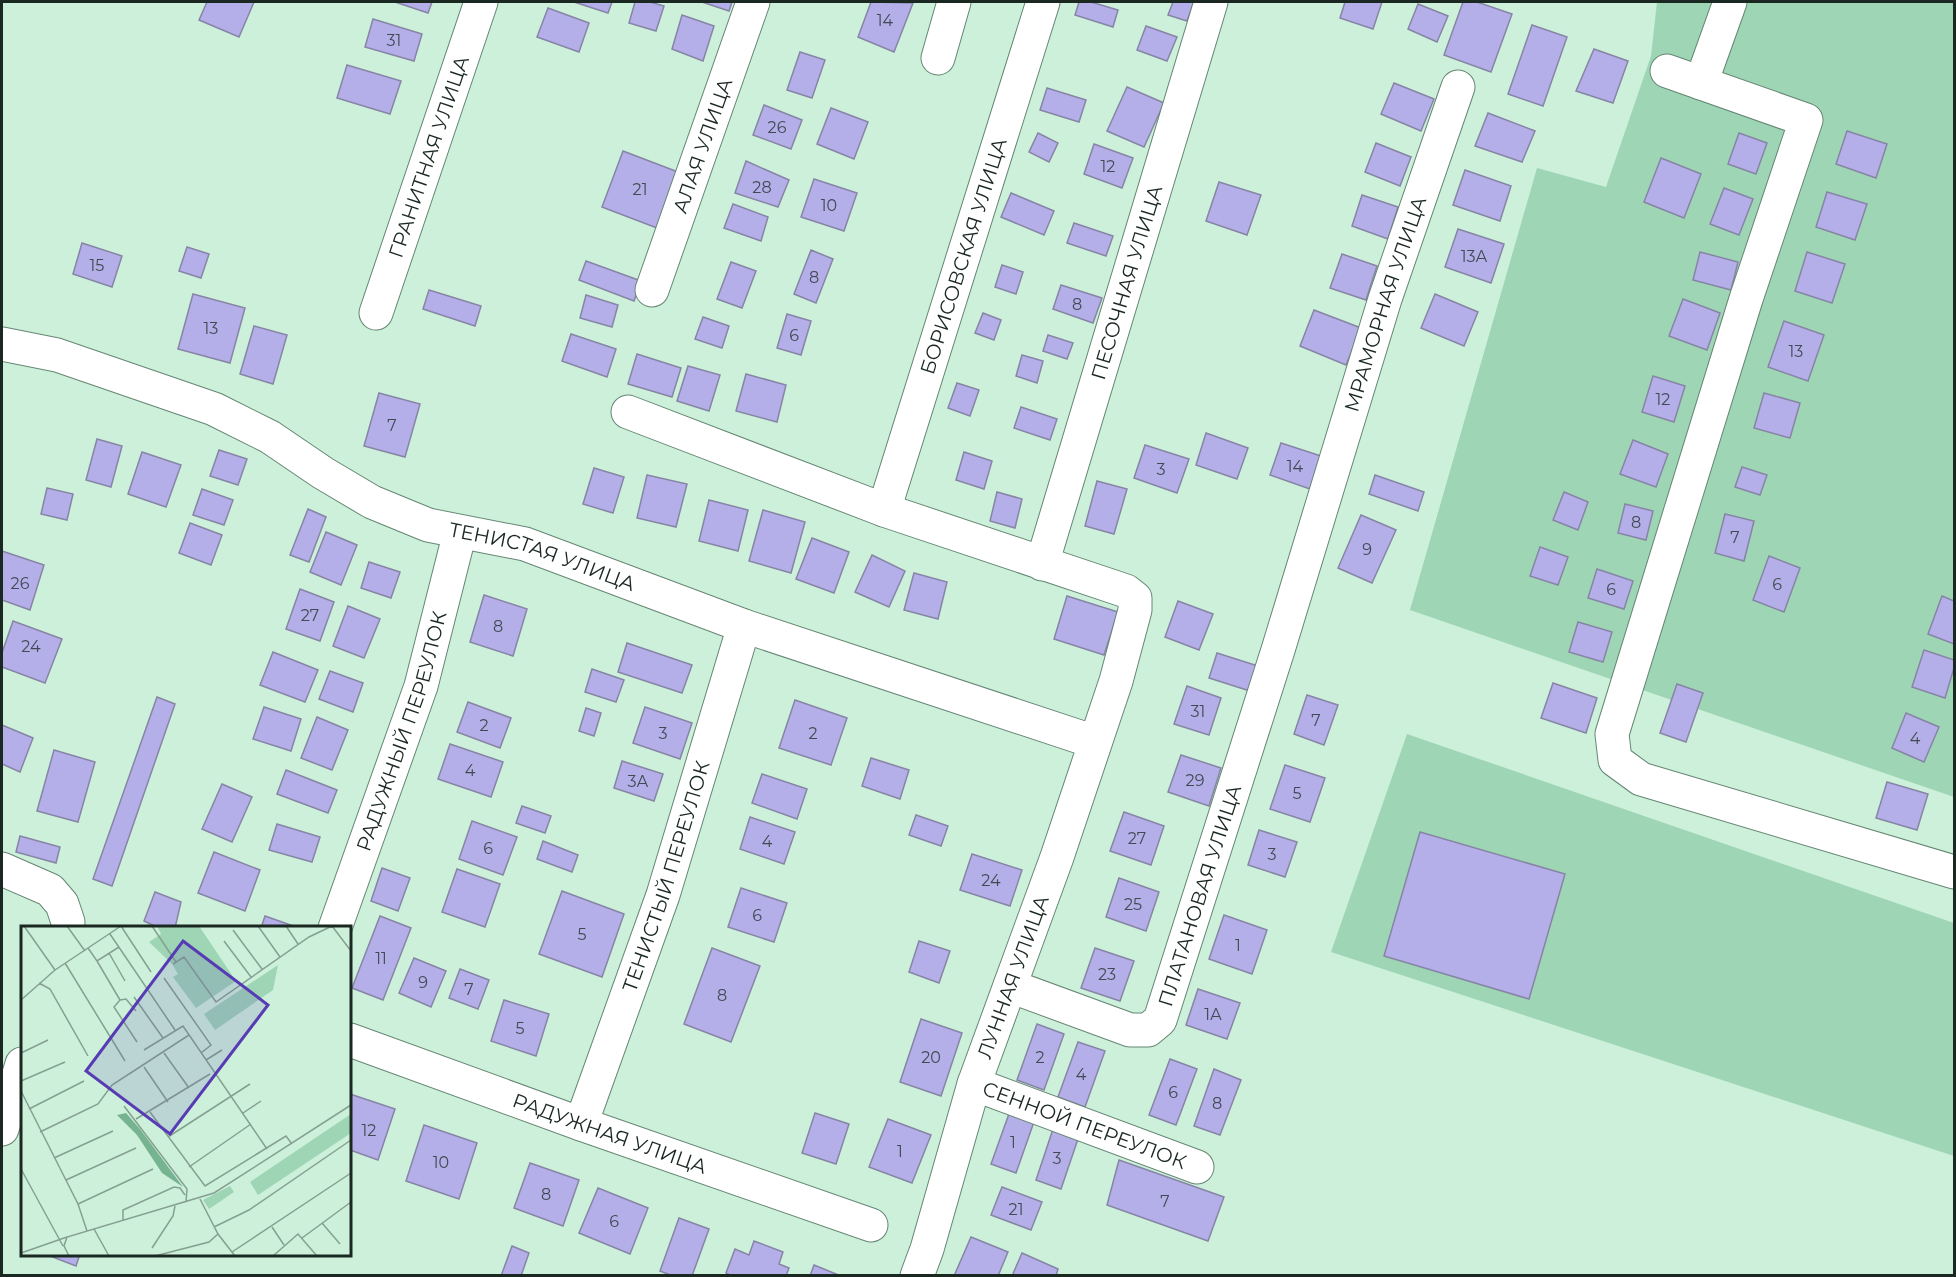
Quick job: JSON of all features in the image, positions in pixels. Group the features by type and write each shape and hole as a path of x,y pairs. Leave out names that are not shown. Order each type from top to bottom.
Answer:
{"street":[{"name":"ГРАНИТНАЯ УЛИЦА","path":"376,313 481,2"},
{"name":"АЛАЯ УЛИЦА","path":"652,290 753,2"},
{"path":"938,58 954,2"},
{"name":"БОРИСОВСКАЯ УЛИЦА","path":"884,510 1043,2"},
{"name":"ПЕСОЧНАЯ УЛИЦА","path":"1042,564 1211,2"},
{"path":"1701,82 1730,2"},
{"path":"1668,70 1806,120 1746,299 1611,734 1616,760 1641,779 1954,872"},
{"name":"МРАМОРНАЯ УЛИЦА","path":"1278,650 1385,299 1458,87"},
{"name":"ТЕНИСТАЯ УЛИЦА","path":"2,344 57,355 214,409 270,437 323,473 372,502 428,525 525,544 744,626 1095,742"},
{"path":"628,412 884,510 1042,564"},
{"name":"РАДУЖНЫЙ ПЕРЕУЛОК","path":"335,926 421,686 460,532"},
{"name":"ЛУННАЯ УЛИЦА","path":"917,1275 927,1249 974,1084 1057,857 1116,681 1136,610 1135,598 1126,591 1042,564"},
{"name":"ТЕНИСТЫЙ ПЕРЕУЛОК","path":"581,1124 663,895 744,626"},
{"name":"ПЛАТАНОВАЯ УЛИЦА","path":"1010,986 1130,1030 1148,1030 1160,1020 1278,650"},
{"path":"2,869 50,890 62,904 71,926"},
{"name":"РАДУЖНАЯ УЛИЦА","path":"351,1040 581,1124 871,1225"},
{"path":"2,1129 21,1067"},
{"name":"СЕННОЙ ПЕРЕУЛОК","path":"974,1084 1197,1167"}],"green space":[{"path":"1657,2 1954,2 1954,797 1410,610 1537,168 1606,187 1651,56"},
{"path":"1407,734 1954,923 1954,1156 1331,952"}],"building":[{"path":"207,2 254,2 239,37 199,20"},
{"path":"395,2 432,2 428,13"},
{"path":"574,2 612,2 608,13"},
{"path":"635,2 650,2 664,6 656,31 629,23"},
{"path":"702,2 732,2 729,11"},
{"path":"871,2 913,3 894,52 858,37"},
{"path":"1079,2 1091,2 1118,10 1113,27 1075,15"},
{"path":"1173,2 1194,2 1187,21 1168,15"},
{"path":"1345,2 1382,2 1373,29 1340,18"},
{"path":"1463,2 1477,2 1512,14 1491,72 1444,55"},
{"path":"1418,4 1448,16 1437,42 1408,29"},
{"path":"548,8 589,23 579,52 537,37"},
{"path":"682,15 714,26 703,61 672,49"},
{"path":"373,19 422,34 414,61 365,47"},
{"path":"1532,25 1567,37 1543,106 1508,94"},
{"path":"1146,26 1177,37 1167,61 1137,50"},
{"path":"1594,49 1628,61 1613,103 1576,91"},
{"path":"800,52 825,60 812,98 787,90"},
{"path":"347,65 401,81 390,114 337,98"},
{"path":"1394,83 1434,99 1421,131 1381,114"},
{"path":"1127,87 1164,103 1144,147 1107,131"},
{"path":"1047,88 1086,100 1079,122 1040,110"},
{"path":"764,105 802,120 791,149 753,135"},
{"path":"831,108 868,122 854,159 817,144"},
{"path":"1488,113 1535,131 1522,162 1475,146"},
{"path":"1847,131 1887,144 1876,178 1836,164"},
{"path":"1038,133 1058,143 1049,162 1029,152"},
{"path":"1739,133 1767,143 1756,174 1728,164"},
{"path":"1376,143 1411,157 1400,186 1365,172"},
{"path":"1094,144 1133,158 1122,188 1084,174"},
{"path":"623,151 678,172 657,228 602,207"},
{"path":"1661,158 1701,174 1684,218 1644,202"},
{"path":"746,161 789,180 778,207 735,193"},
{"path":"1465,170 1511,186 1500,221 1453,205"},
{"path":"814,179 857,193 844,231 801,217"},
{"path":"1219,182 1261,195 1247,235 1206,221"},
{"path":"1724,188 1753,199 1739,235 1710,224"},
{"path":"1827,192 1867,204 1855,240 1816,227"},
{"path":"1011,193 1054,211 1044,235 1001,217"},
{"path":"1362,195 1398,207 1388,239 1352,226"},
{"path":"733,204 768,217 761,241 724,228"},
{"path":"1074,223 1113,236 1106,256 1067,243"},
{"path":"1458,229 1504,244 1491,283 1445,267"},
{"path":"82,243 122,256 112,287 73,274"},
{"path":"187,247 209,254 201,278 179,271"},
{"path":"811,250 833,259 816,303 794,294"},
{"path":"1700,252 1738,262 1731,290 1693,280"},
{"path":"1807,252 1845,264 1832,303 1795,291"},
{"path":"1342,254 1377,266 1366,300 1330,288"},
{"path":"586,261 641,281 634,301 579,280"},
{"path":"731,262 756,271 742,308 717,299"},
{"path":"1002,265 1023,272 1016,294 995,287"},
{"path":"1061,285 1102,298 1093,323 1053,309"},
{"path":"429,290 481,306 475,326 423,309"},
{"path":"193,294 245,308 230,363 178,349"},
{"path":"1435,294 1478,312 1464,346 1421,328"},
{"path":"586,295 618,305 612,327 580,318"},
{"path":"1683,299 1720,313 1707,350 1669,336"},
{"path":"1314,310 1361,328 1346,365 1300,346"},
{"path":"983,313 1001,320 994,340 975,333"},
{"path":"787,314 811,321 801,355 777,348"},
{"path":"703,317 729,326 722,348 695,339"},
{"path":"1784,321 1824,335 1808,381 1768,367"},
{"path":"254,326 287,335 273,384 240,374"},
{"path":"571,334 616,349 607,377 562,361"},
{"path":"1048,335 1073,343 1067,359 1043,351"},
{"path":"637,354 681,368 672,397 628,384"},
{"path":"1022,355 1043,361 1037,383 1016,376"},
{"path":"688,366 720,375 709,411 677,401"},
{"path":"746,374 786,385 777,422 736,411"},
{"path":"1653,376 1685,386 1674,422 1642,412"},
{"path":"957,383 979,390 970,416 948,408"},
{"path":"379,393 420,404 405,457 364,446"},
{"path":"1764,393 1800,403 1790,438 1754,428"},
{"path":"1021,407 1057,419 1050,440 1014,428"},
{"path":"1206,433 1248,448 1237,479 1196,465"},
{"path":"97,439 122,446 111,487 86,480"},
{"path":"1633,440 1668,454 1656,487 1620,474"},
{"path":"1281,443 1321,456 1310,489 1270,475"},
{"path":"1145,445 1189,459 1177,493 1134,478"},
{"path":"219,450 247,459 238,485 210,476"},
{"path":"142,452 181,465 166,507 128,494"},
{"path":"964,452 992,461 984,489 956,480"},
{"path":"1742,467 1767,475 1760,495 1735,487"},
{"path":"594,468 624,477 613,513 583,504"},
{"path":"647,475 687,484 676,527 637,518"},
{"path":"1375,475 1424,492 1418,511 1369,494"},
{"path":"1097,481 1127,489 1114,534 1085,526"},
{"path":"47,488 73,494 67,520 41,514"},
{"path":"202,489 233,500 224,525 193,515"},
{"path":"997,492 1022,499 1015,528 990,521"},
{"path":"1564,492 1588,502 1578,530 1553,520"},
{"path":"709,500 748,510 738,551 699,541"},
{"path":"1625,504 1653,511 1646,540 1618,533"},
{"path":"308,509 326,517 309,562 290,555"},
{"path":"763,510 805,522 791,573 749,561"},
{"path":"1725,514 1754,521 1744,561 1715,553"},
{"path":"1361,515 1396,530 1372,583 1338,568"},
{"path":"190,523 222,535 211,565 179,553"},
{"path":"326,532 357,545 341,585 310,572"},
{"path":"812,538 849,552 834,593 796,579"},
{"path":"1540,547 1568,557 1558,585 1530,576"},
{"path":"2,551 44,565 30,610 2,600"},
{"path":"872,555 905,571 889,607 855,592"},
{"path":"1769,556 1800,568 1784,612 1753,600"},
{"path":"369,562 400,572 391,598 361,588"},
{"path":"1597,569 1633,581 1624,609 1588,598"},
{"path":"914,573 947,582 938,619 904,610"},
{"path":"300,589 334,602 320,641 286,629"},
{"path":"484,595 527,609 513,656 470,642"},
{"path":"1067,596 1118,612 1104,655 1054,639"},
{"path":"1942,596 1954,601 1954,644 1928,634"},
{"path":"1178,601 1213,614 1199,650 1165,637"},
{"path":"348,606 380,619 364,658 333,646"},
{"path":"13,621 62,639 45,683 2,667 2,653"},
{"path":"1578,622 1612,632 1603,662 1569,652"},
{"path":"627,643 692,665 682,693 618,672"},
{"path":"1924,650 1954,660 1954,668 1945,698 1912,687"},
{"path":"273,652 318,670 305,702 260,685"},
{"path":"1217,653 1258,666 1250,691 1209,678"},
{"path":"592,669 624,680 616,702 585,692"},
{"path":"330,671 363,683 353,712 319,699"},
{"path":"1553,683 1597,698 1586,733 1541,718"},
{"path":"1677,684 1703,693 1686,742 1660,733"},
{"path":"1187,686 1221,698 1209,735 1174,724"},
{"path":"1307,695 1338,705 1324,745 1294,734"},
{"path":"157,697 175,704 112,886 93,879"},
{"path":"795,700 847,718 831,765 779,748"},
{"path":"468,702 511,718 500,748 457,732"},
{"path":"264,707 301,719 291,751 253,739"},
{"path":"645,707 692,723 680,759 633,743"},
{"path":"586,708 601,713 594,736 579,731"},
{"path":"1906,713 1939,727 1924,762 1892,748"},
{"path":"317,717 348,730 332,770 301,758"},
{"path":"2,725 33,738 20,772 2,764"},
{"path":"450,744 503,762 491,797 438,779"},
{"path":"54,750 95,762 78,822 37,811"},
{"path":"1181,755 1221,768 1209,806 1168,792"},
{"path":"871,758 909,770 900,799 862,786"},
{"path":"622,761 663,774 654,801 614,788"},
{"path":"1285,765 1325,778 1310,822 1270,809"},
{"path":"286,770 337,790 328,813 277,794"},
{"path":"762,774 807,789 797,819 752,803"},
{"path":"1887,782 1928,794 1917,830 1876,818"},
{"path":"222,784 252,797 232,842 202,829"},
{"path":"522,806 551,816 545,833 516,823"},
{"path":"1124,812 1164,826 1151,865 1110,851"},
{"path":"916,815 948,826 941,846 909,835"},
{"path":"750,817 795,832 784,864 740,849"},
{"path":"472,821 517,837 503,875 459,859"},
{"path":"277,824 320,837 312,862 269,850"},
{"path":"1259,830 1297,842 1285,877 1248,865"},
{"path":"1420,832 1565,874 1529,999 1384,956"},
{"path":"20,836 60,847 56,863 16,852"},
{"path":"543,841 578,855 572,872 537,859"},
{"path":"214,852 260,870 245,911 198,893"},
{"path":"972,854 1022,870 1010,906 960,890"},
{"path":"382,868 410,878 398,911 371,901"},
{"path":"457,869 500,884 485,927 442,912"},
{"path":"1119,878 1159,892 1146,931 1106,917"},
{"path":"741,888 787,903 774,942 728,927"},
{"path":"562,891 624,914 602,977 539,954"},
{"path":"155,892 181,902 175,926 155,926 144,921"},
{"path":"1224,915 1267,930 1252,974 1209,959"},
{"path":"265,916 293,926 262,926"},
{"path":"380,916 411,928 383,1000 352,988"},
{"path":"919,941 950,951 939,983 909,972"},
{"path":"712,948 760,966 731,1042 684,1024"},
{"path":"1095,948 1134,961 1120,1001 1081,988"},
{"path":"414,958 446,971 431,1007 399,993"},
{"path":"460,969 489,980 478,1009 449,998"},
{"path":"1198,989 1240,1003 1227,1039 1186,1025"},
{"path":"504,1000 549,1014 536,1056 491,1041"},
{"path":"921,1019 962,1033 941,1096 900,1082"},
{"path":"1037,1024 1064,1034 1044,1090 1017,1080"},
{"path":"1078,1042 1105,1051 1085,1107 1058,1097"},
{"path":"1170,1059 1197,1069 1176,1125 1149,1115"},
{"path":"1214,1069 1241,1080 1220,1135 1194,1126"},
{"path":"351,1094 395,1109 378,1160 351,1150"},
{"path":"1010,1111 1035,1119 1016,1173 991,1164"},
{"path":"815,1113 849,1124 836,1164 802,1153"},
{"path":"888,1119 931,1135 912,1183 869,1167"},
{"path":"424,1125 477,1143 459,1199 406,1181"},
{"path":"1054,1126 1079,1136 1061,1189 1036,1180"},
{"path":"1119,1160 1224,1197 1208,1241 1107,1205"},
{"path":"530,1163 579,1180 563,1226 514,1208"},
{"path":"1002,1187 1042,1202 1031,1230 991,1215"},
{"path":"598,1188 648,1208 630,1254 579,1233"},
{"path":"679,1218 709,1229 692,1276 673,1276 660,1271"},
{"path":"971,1237 1008,1252 998,1276 954,1276"},
{"path":"754,1241 783,1252 779,1264 789,1268 786,1276 732,1276 726,1273 735,1249 749,1255"},
{"path":"512,1246 529,1253 521,1276 501,1276"},
{"path":"1022,1253 1058,1269 1056,1276 1012,1276"},
{"path":"50,1256 79,1256 76,1266"},
{"path":"814,1265 841,1276 810,1276"}]}
